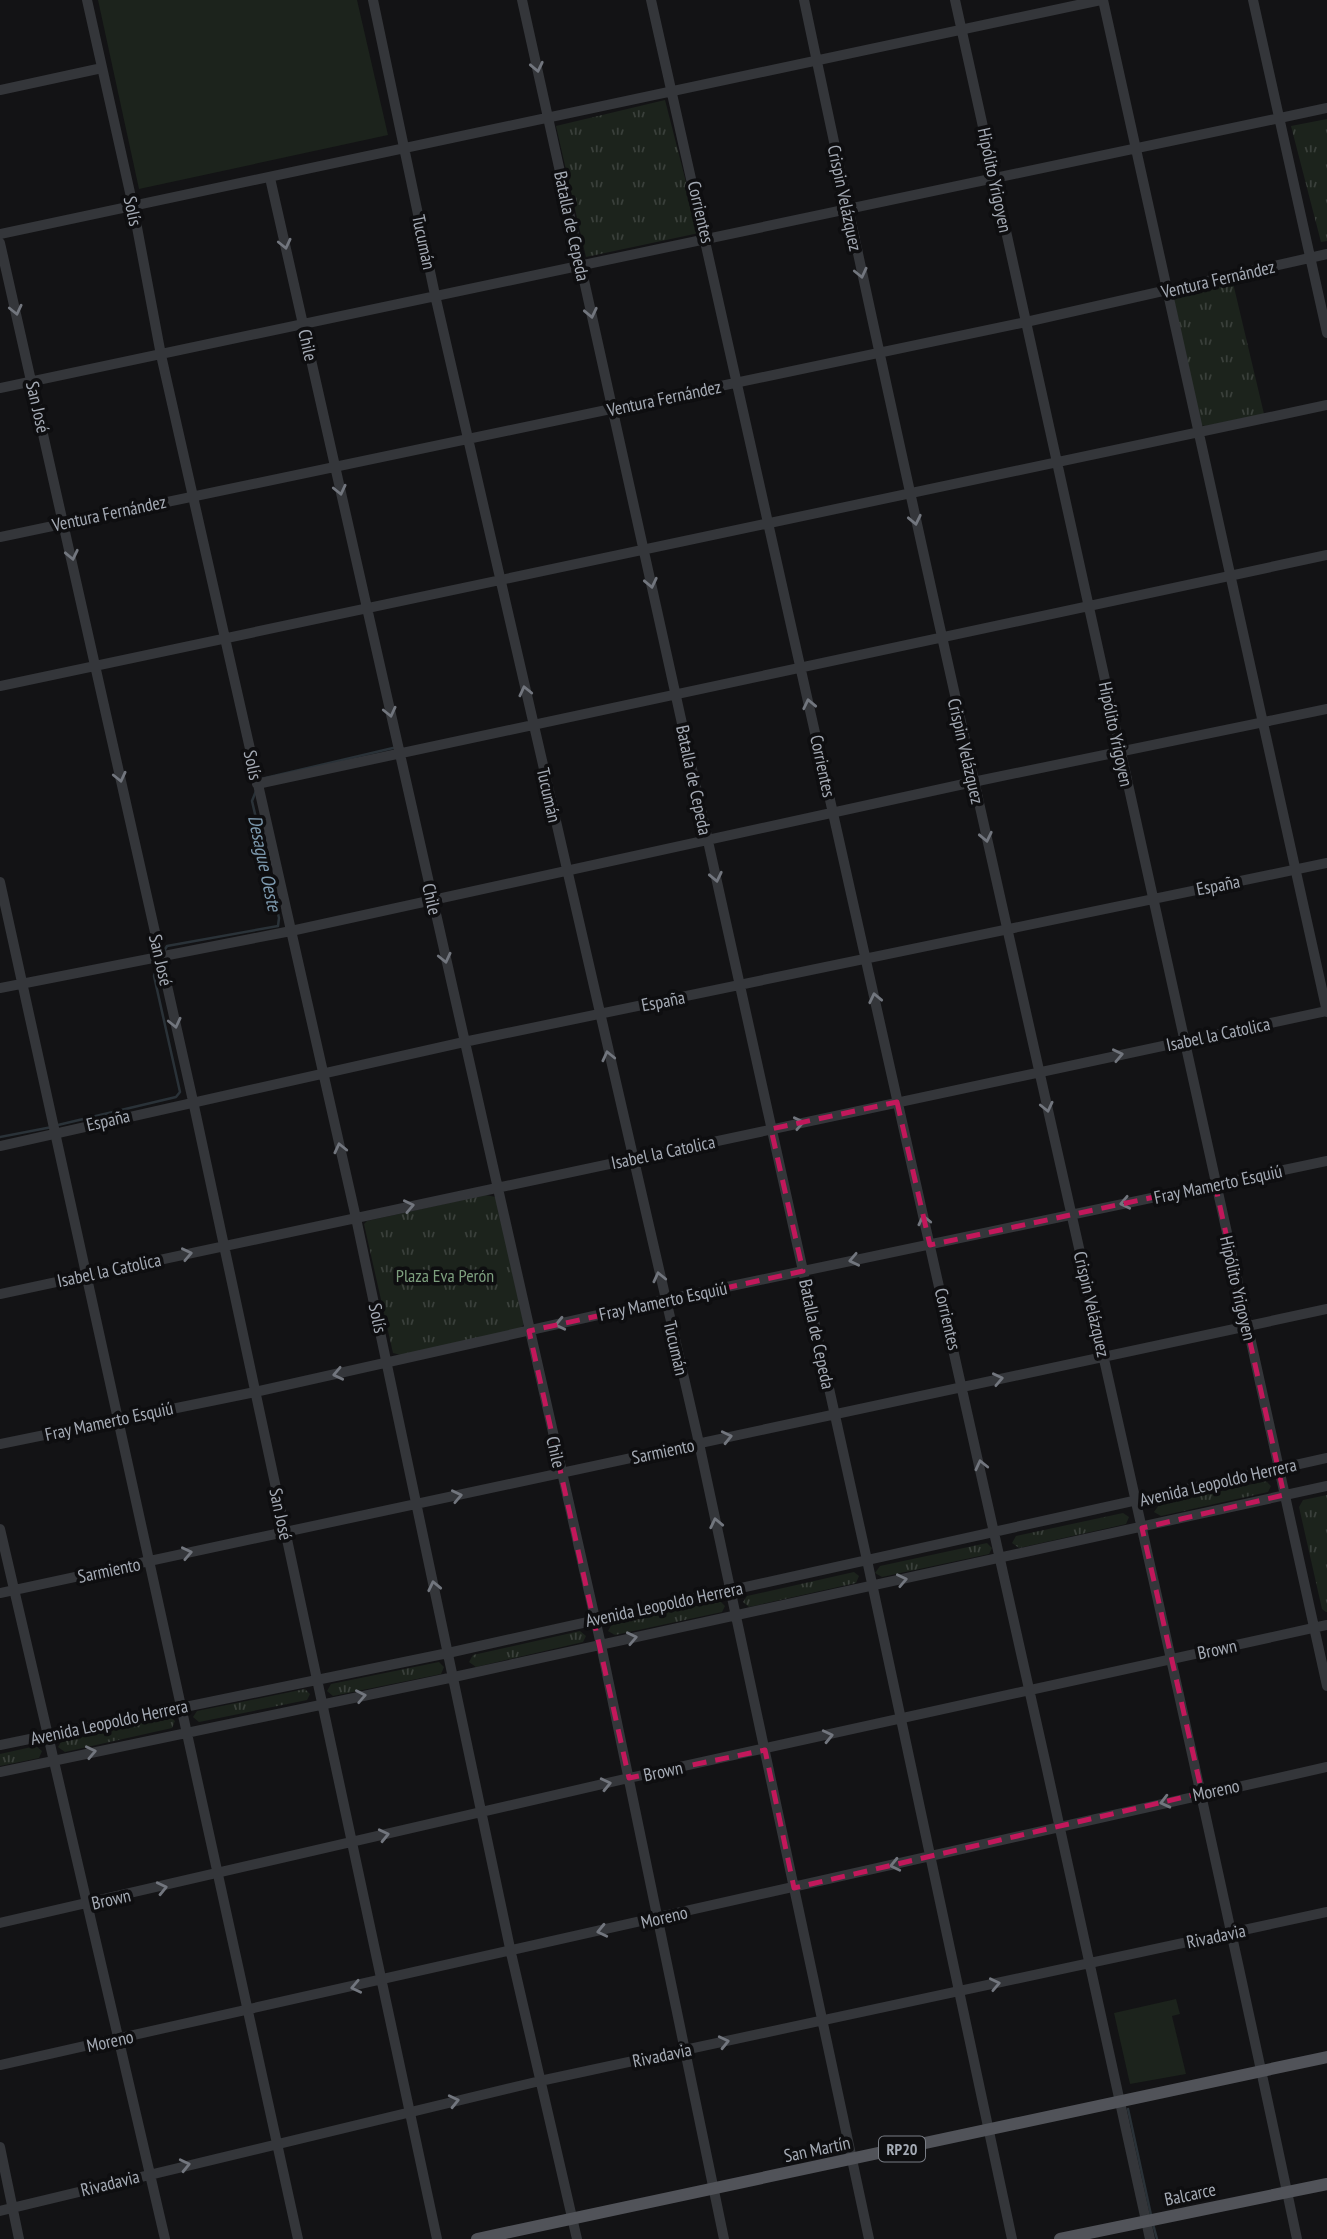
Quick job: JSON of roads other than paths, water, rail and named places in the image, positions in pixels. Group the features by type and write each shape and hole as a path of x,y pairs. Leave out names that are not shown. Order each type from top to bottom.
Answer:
{"main road":[{"name":"San Martín","path":"477,2239 988,2132 1327,2057"},
{"name":"Balcarce","path":"1060,2239 1327,2184"}],"street":[{"name":"Solís","path":"87,0 133,206 161,355 356,1217 511,1952 577,2239"},
{"name":"Tucumán","path":"373,0 435,295 598,1014 699,1443 869,2239"},
{"name":"Batalla de Cepeda","path":"522,0 867,1560 1012,2239"},
{"name":"Corrientes","path":"652,0 771,523 897,1102 1002,1558 1150,2239"},
{"name":"Crispin Velázquez","path":"804,0 941,638 1202,1793 1297,2239"},
{"name":"Hipólito Yrigoyen","path":"955,0 1327,1686"},
{"path":"0,234 548,116 817,63 1102,0 1327,1011"},
{"path":"1253,0 1327,333"},
{"path":"0,90 102,68"},
{"path":"0,388 1327,108"},
{"name":"Chile","path":"270,178 601,1645 724,2239"},
{"name":"San José","path":"0,243 193,1101 437,2239"},
{"name":"Ventura Fernández","path":"0,537 1026,322 1327,254"},
{"path":"0,686 1327,405"},
{"path":"257,784 400,756 533,725 1327,555"},
{"path":"0,988 292,931 432,898 1327,709"},
{"name":"España","path":"0,1146 464,1042 1327,863"},
{"path":"0,882 245,2011 298,2239"},
{"name":"Isabel la Catolica","path":"0,1294 1327,1011"},
{"name":"Fray Mamerto Esquiú","path":"0,1444 255,1392 665,1300 1327,1161"},
{"name":"Sarmiento","path":"0,1593 1327,1309"},
{"name":"Avenida Leopoldo Herrera","path":"0,1745 448,1653 1327,1458"},
{"name":"Avenida Leopoldo Herrera","path":"0,1772 454,1677 1327,1486"},
{"path":"0,1530 165,2239"},
{"name":"Brown","path":"0,1923 629,1779 1327,1625"},
{"name":"Moreno","path":"0,2066 1061,1828 1202,1793 1327,1767"},
{"name":"Rivadavia","path":"0,2211 540,2081 1327,1912"},
{"path":"0,2147 19,2239"}],"waterway":[{"name":"Desague Oeste","path":"261,779 393,748"},
{"name":"Desague Oeste","path":"164,951 167,946 278,926 279,918 252,801 256,791"},
{"name":"Desague Oeste","path":"58,1125 176,1097 180,1092 154,976 158,965"},
{"name":"Desague Oeste","path":"0,1137 52,1127"},
{"path":"1128,2109 1151,2215"},
{"path":"1153,2224 1157,2239"}],"park label":[{"name":"Plaza Eva Perón","path":"445,1275"}]}
